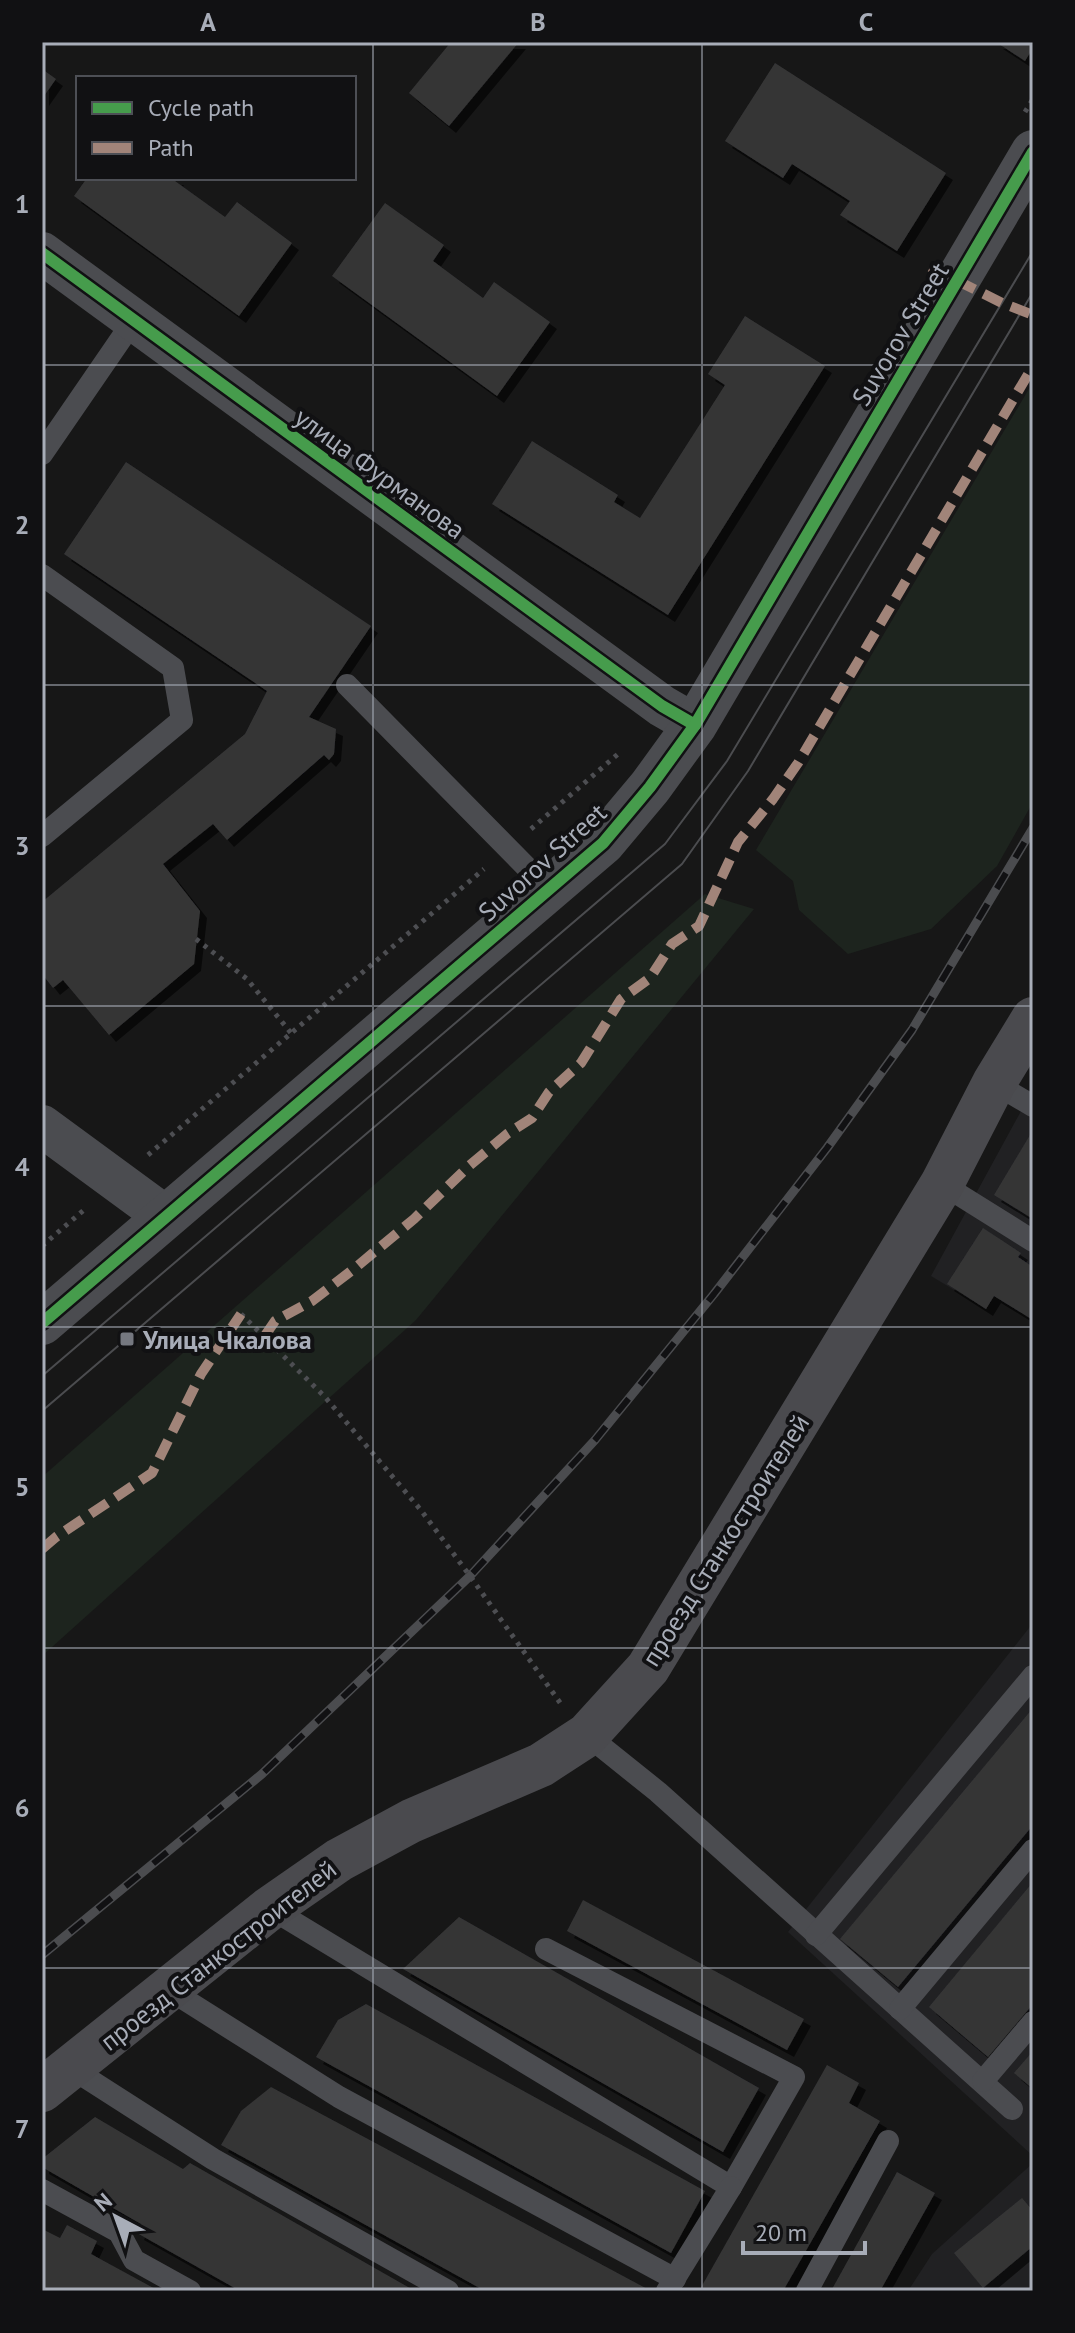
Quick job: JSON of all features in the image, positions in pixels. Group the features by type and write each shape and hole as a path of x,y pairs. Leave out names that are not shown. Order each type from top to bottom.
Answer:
{"main road":[{"name":"проезд Станкостроителей","path":"56,2079 270,1908 339,1860 411,1821 541,1765 587,1735 648,1668 942,1184 994,1083 1033,1019"}],"street":[{"name":"Suvorov Street","path":"42,1323 603,843 650,787 679,715 1029,132"},
{"name":"улица Фурманова","path":"42,253 679,715"},
{"path":"42,1126 166,1217"}],"lane":[{"path":"42,454 134,320"},
{"path":"42,575 173,668 182,720 42,836"},
{"path":"347,685 548,889"},
{"path":"994,1083 1033,1106"},
{"path":"942,1184 1033,1241"},
{"path":"816,1935 1033,1676"},
{"path":"587,1735 658,1792 1012,2109"},
{"path":"900,2009 1033,1850"},
{"path":"270,1908 731,2187"},
{"path":"168,1989 339,2097 671,2285 794,2077 546,1949"},
{"path":"983,2081 1033,2022"},
{"path":"56,2079 213,2159 448,2291"},
{"path":"807,2291 888,2141"},
{"path":"42,2190 119,2232 134,2260 190,2291"}],"path":[{"path":"1029,132 1033,99"},
{"path":"42,1246 616,756 679,715"},
{"path":"196,939 247,979 291,1033"},
{"path":"241,1314 325,1397 420,1509 559,1702 587,1735"}],"shaded area":[{"path":"1033,382 1033,802 997,866 931,929 848,954 799,910 793,881 756,850"},
{"path":"705,894 754,909 416,1320 42,1656 42,1477"},
{"path":"1033,1089 1033,1320 994,1296 986,1309 931,1276"},
{"path":"1033,1623 1033,2156 788,1932"},
{"path":"1033,2163 1033,2291 908,2291 932,2254"}],"building":[{"path":"451,42 519,42 449,126 409,93"},
{"path":"996,42 1033,42 1033,48 1025,61"},
{"path":"775,63 946,173 897,251 840,215 850,201 792,164 783,178 725,141"},
{"path":"42,69 56,79 42,99"},
{"path":"86,180 176,180 225,217 237,202 292,243 239,316 74,196"},
{"path":"385,203 444,245 433,261 483,298 494,282 550,322 497,396 332,276"},
{"path":"745,316 825,366 668,615 492,504 532,441 618,495 614,502 640,518 725,385 708,374"},
{"path":"126,462 371,626 309,717 336,729 334,754 329,760 324,755 227,840 213,824 163,864 200,911 194,964 109,1035 63,980 53,988 42,974 42,902 245,734 267,691 64,554"},
{"path":"1033,1130 1033,1219 994,1195"},
{"path":"983,1228 1021,1253 1018,1257 1033,1267 1033,1320 994,1296 986,1309 947,1284"},
{"path":"1033,1708 1033,1825 898,1987 840,1939"},
{"path":"1033,1882 1033,2004 988,2057 929,2007"},
{"path":"583,1900 804,2019 787,2050 567,1931"},
{"path":"459,1917 759,2088 723,2152 403,1969"},
{"path":"366,2004 705,2191 671,2253 316,2057 338,2020"},
{"path":"1033,2051 1033,2089 1014,2073"},
{"path":"827,2065 859,2083 849,2103 880,2121 783,2291 699,2291"},
{"path":"271,2087 651,2291 485,2291 221,2145 241,2111"},
{"path":"95,2117 183,2169 190,2163 415,2291 240,2291 137,2233 141,2224 42,2167 42,2159"},
{"path":"897,2172 935,2193 880,2291 831,2291"},
{"path":"1022,2198 1033,2211 1033,2246 983,2288 954,2253"},
{"path":"67,2225 97,2241 91,2254 159,2291 42,2291 42,2229 60,2238"}],"tram line":[{"path":"42,1376 665,844 727,761 1033,251"},
{"path":"42,1411 682,864 748,771 1033,292"}],"railway":[{"path":"42,1955 262,1774 470,1576 595,1440 827,1148 912,1030 1033,828"}],"marked path":[{"path":"930,267 1033,315"},
{"path":"264,1337 275,1321 312,1301 355,1268 414,1219 469,1166 507,1134 532,1118 549,1092 581,1063 621,999 650,978 672,944 699,926 738,842 798,763 1033,366"},
{"path":"42,1549 152,1473 201,1374 241,1314"}],"cycle path":[{"path":"42,1323 603,843 650,787 695,725 1033,152"},
{"path":"42,253 662,706 695,725"}],"place":[{"name":"Улица Чкалова","path":"127,1339"}]}
